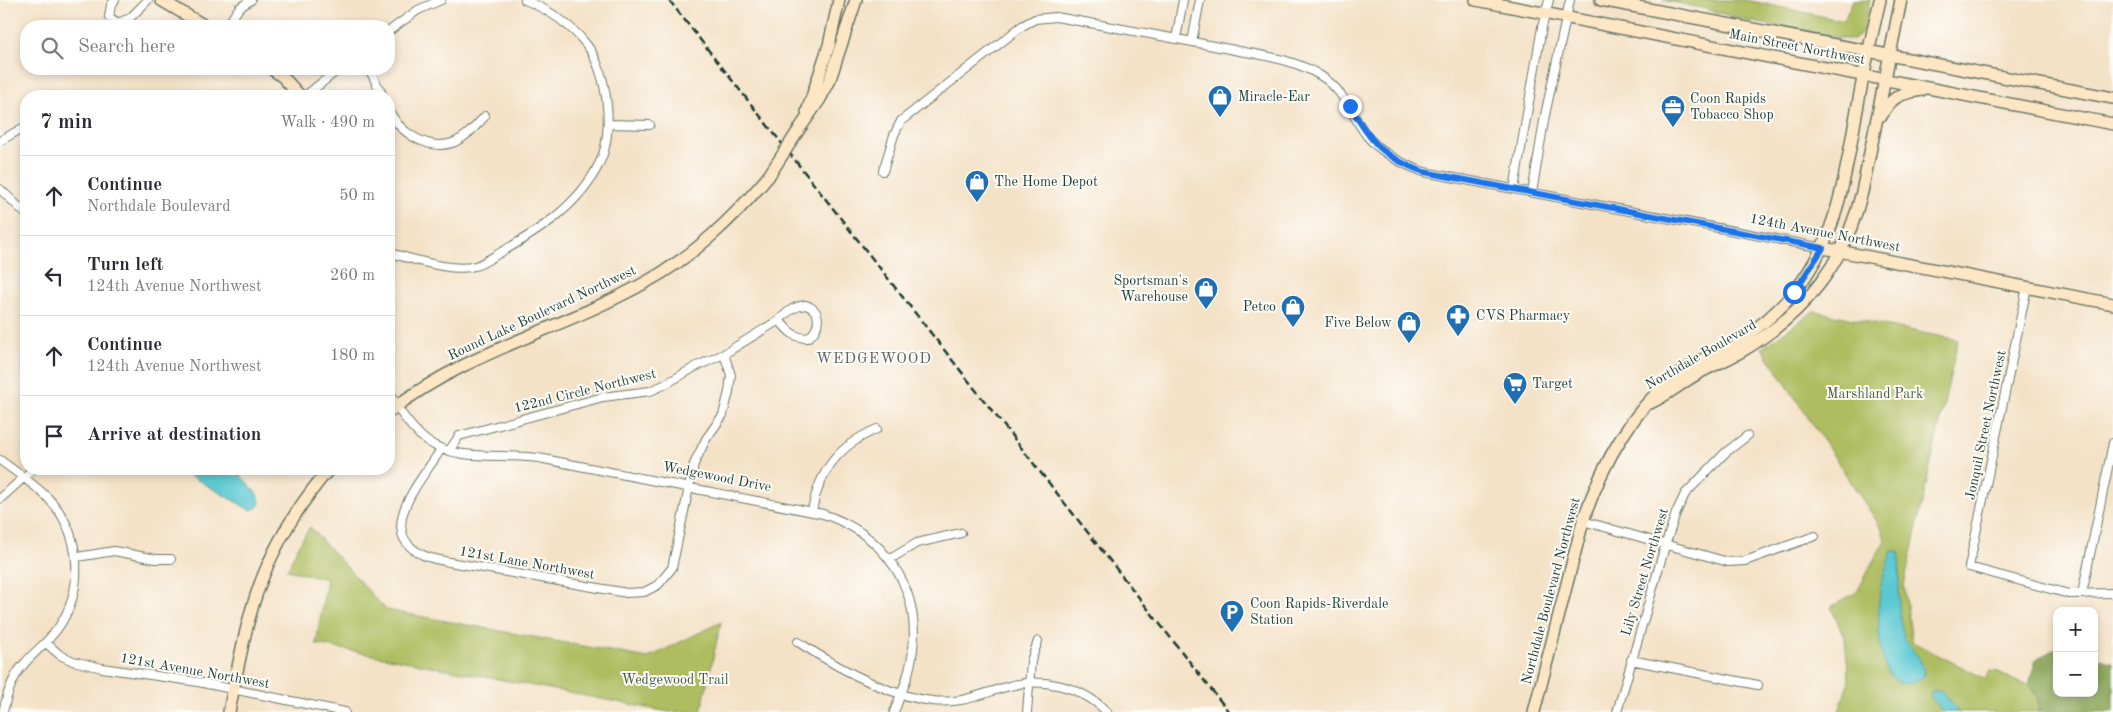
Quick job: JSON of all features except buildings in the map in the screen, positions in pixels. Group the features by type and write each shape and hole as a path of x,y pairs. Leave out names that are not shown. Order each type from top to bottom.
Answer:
{"main road":[{"path":"161,0 195,20"},
{"name":"Round Lake Boulevard Northwest","path":"802,125 829,46 839,0"},
{"name":"Round Lake Boulevard Northwest","path":"395,408 459,367 619,297 649,281 705,242 730,219 768,177 820,99 829,82 845,38 856,0"},
{"name":"Main Street Northwest","path":"1476,0 2113,124"},
{"name":"Main Street Northwest","path":"1601,0 2113,98"},
{"name":"Northdale Boulevard","path":"1649,403 1659,390 1686,369 1741,339 1777,311 1798,287 1823,248 1841,198 1863,75 1880,0"},
{"name":"Northdale Boulevard","path":"1649,403 1664,397 1690,378 1747,348 1788,319 1820,284 1842,252 1856,216 1901,0"},
{"path":"279,75 295,90"},
{"path":"1874,130 1887,103 1904,92 1931,89"},
{"name":"124th Avenue Northwest","path":"1823,248 2113,304"},
{"name":"Northdale Boulevard Northwest","path":"1534,712 1583,521 1591,497 1610,457 1633,422 1649,403"},
{"path":"229,712 250,615 264,574 297,510 324,475"}],"street":[{"path":"114,20 109,17 111,5 115,0"},
{"path":"125,20 130,18 148,0"},
{"path":"231,20 240,8 251,0"},
{"path":"395,27 418,10 441,0"},
{"path":"395,254 458,268 474,266 532,234 557,216 591,179 600,162 608,124 601,74 588,45 568,25 539,6 525,0"},
{"path":"1176,39 1183,0"},
{"path":"1192,42 1200,0"},
{"path":"883,171 894,136 901,121 1029,22 1043,17 1056,17 1275,58 1307,68 1324,78 1338,91 1350,106 1367,135 1384,152 1402,164 1424,172 1514,189 1549,0"},
{"path":"1532,193 1570,0"},
{"path":"313,90 332,75"},
{"path":"372,75 380,90"},
{"path":"395,121 414,137 440,145 452,143 467,136 485,116"},
{"path":"608,124 650,126"},
{"path":"0,141 20,129"},
{"name":"124th Avenue Northwest","path":"1514,189 1823,248"},
{"path":"0,190 20,208"},
{"name":"Jonquil Street Northwest","path":"2027,287 1969,567 2069,594 2082,594"},
{"name":"122nd Circle Northwest","path":"405,539 401,529 401,517 406,503 445,450 459,436 603,397 650,391 664,385 695,366 724,354 763,328 779,320 789,310 797,306 806,305 812,307 817,313 819,321 816,332 808,338 799,338 789,333 779,320"},
{"path":"688,487 699,451 723,414 729,392 731,374 724,354"},
{"name":"Wedgewood Drive","path":"395,411 419,434 445,450 476,455 533,457 812,511 834,517 854,527 873,541 890,559 907,592 914,628 911,662 894,712"},
{"path":"812,511 814,495 821,479 835,457 852,441 877,429"},
{"name":"Lily Street Northwest","path":"1617,712 1676,513 1685,494 1718,459 1747,436"},
{"path":"2113,443 2082,594 2113,593"},
{"path":"0,460 20,475"},
{"path":"3,712 14,677 59,627 70,604 76,578 77,557 61,514 48,498 20,475"},
{"path":"0,499 26,475"},
{"name":"121st Lane Northwest","path":"405,539 413,549 425,556 450,562 636,594 652,589 663,580 672,568 688,487"},
{"path":"1583,521 1665,546 1728,562 1753,558 1815,536"},
{"path":"890,559 918,543 961,533"},
{"path":"77,557 114,551 156,559 171,559"},
{"path":"1027,712 1031,661 1038,641"},
{"path":"798,642 853,674 901,693 932,701 957,702 1008,686 1029,683 1060,685 1076,690 1107,712"},
{"name":"121st Avenue Northwest","path":"46,643 60,655 73,661 120,672 188,680 345,712"},
{"path":"1631,660 1758,685"}],"green space":[{"path":"1663,0 1746,0 1844,21 1853,0 1870,0 1861,34 1852,40 1748,21 1702,8"},
{"name":"Marshland Park","path":"1814,311 1958,340 1904,585 1912,642 1986,679 1990,671 1999,672 2013,680 2029,685 2038,698 2052,712 1839,712 1849,680 1845,639 1831,607 1857,592 1885,540 1882,529 1762,348"},
{"name":"Wedgewood Trail","path":"310,527 386,610 648,658 721,622 701,712 669,712 316,644 327,579 287,570 297,548"},
{"path":"2053,650 2053,697 2098,697 2098,658 2113,663 2113,712 2038,712 2038,698 2029,685 2036,659"}],"water":[{"path":"189,475 240,475 258,495 260,503 257,508 250,510"},
{"path":"1892,551 1899,551 1901,626 1907,642 1919,658 1924,676 1908,683 1896,681 1888,671 1882,656 1878,621 1880,592 1883,576"},
{"path":"1933,691 1942,691 1958,712 1943,712 1930,696"}],"railway":[{"path":"669,0 1229,712"}],"place":[{"name":"Miracle-Ear","path":"1220,118"},
{"name":"Coon Rapids Tobacco Shop","path":"1673,128"},
{"name":"The Home Depot","path":"977,203"},
{"name":"Sportsman's Warehouse","path":"1206,310"},
{"name":"Petco","path":"1293,328"},
{"name":"CVS Pharmacy","path":"1458,337"},
{"name":"Five Below","path":"1409,344"},
{"name":"Target","path":"1515,405"},
{"name":"Coon Rapids-Riverdale Station","path":"1232,633"}],"district":[{"name":"WEDGEWOOD","path":"874,359"}],"route":[{"path":"1350,106 1367,135 1384,152 1402,164 1424,172 1823,248 1794,292"}]}
